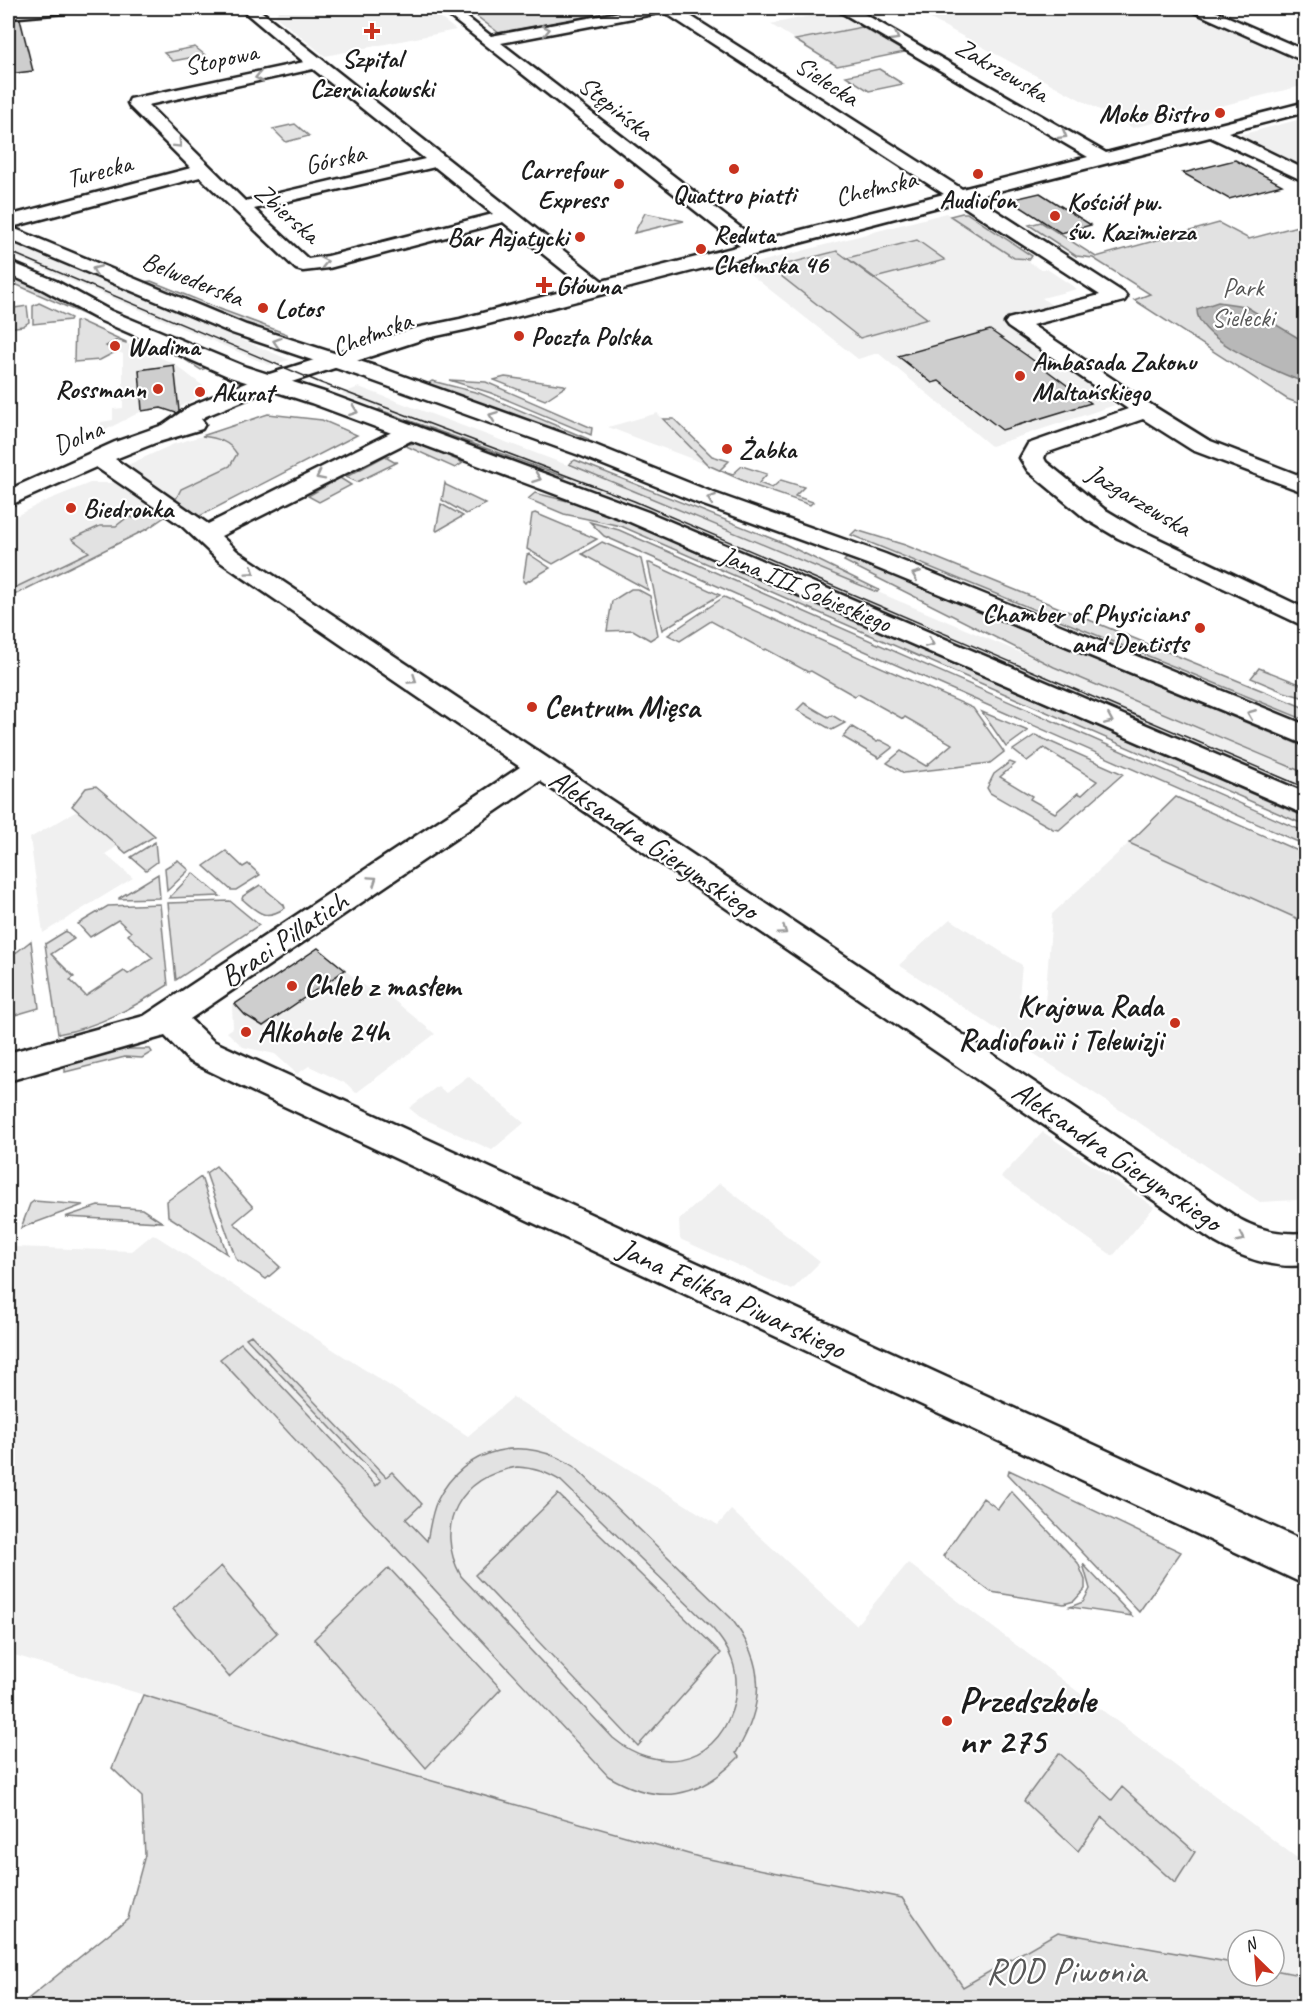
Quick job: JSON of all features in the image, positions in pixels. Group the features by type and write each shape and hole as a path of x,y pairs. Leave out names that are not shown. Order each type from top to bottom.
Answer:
{"street":[{"path":"8,14 65,8"},
{"name":"Górska","path":"248,8 598,288"},
{"name":"Stępińska","path":"446,8 755,248"},
{"path":"488,41 666,8"},
{"name":"Sielecka","path":"666,8 960,196"},
{"name":"Zakrzewska","path":"844,8 1104,159"},
{"path":"1197,8 1305,57"},
{"name":"Stopowa","path":"136,103 316,64"},
{"name":"Zbierska","path":"136,103 303,265 328,261 509,215"},
{"name":"Chełmska","path":"333,360 423,332 462,325 1305,107"},
{"path":"1212,131 1305,177"},
{"name":"Górska","path":"241,207 440,161"},
{"name":"Turecka","path":"8,222 204,170"},
{"path":"960,196 1117,297 1015,322 1145,411 1200,445 1305,486"},
{"name":"Belwederska","path":"8,232 215,320 360,369"},
{"path":"8,267 49,285 104,315 229,369 299,391"},
{"name":"Chełmska","path":"299,391 447,336 462,325"},
{"name":"Dolna","path":"172,429 198,411 268,382 333,360"},
{"name":"Jana III Sobieskiego","path":"360,369 596,453 706,498 876,559 1305,736"},
{"name":"Dolna","path":"8,499 172,429 216,419 299,391"},
{"name":"Jana III Sobieskiego","path":"299,391 639,517 1305,805"},
{"name":"Jazgarzewska","path":"1145,411 1036,449 1032,458 1036,466 1095,514 1127,533 1305,619"},
{"path":"206,534 410,432"},
{"name":"Aleksandra Gierymskiego","path":"100,459 191,521 228,556 1228,1231 1262,1247 1280,1250 1305,1249"},
{"name":"Braci Pillatich","path":"8,1067 141,1031 168,1018 540,767"},
{"name":"Jana Feliksa Piwarskiego","path":"168,1018 201,1051 234,1067 1305,1564"}],"shaded area":[{"name":"Szpital Czerniakowski","path":"277,8 427,8 456,30 325,56 275,16 278,12"},
{"path":"973,8 1180,8 1305,65 1305,85 1133,128 927,17"},
{"path":"836,11 905,52 837,66 770,24"},
{"path":"1305,118 1305,171 1236,136"},
{"path":"946,213 950,216 957,214 1040,269 1047,269 1077,289 1042,298 1053,306 1002,319 1115,405 991,446 878,353 858,359 741,267"},
{"path":"8,241 290,360 269,365 8,254"},
{"path":"1218,302 1245,306 1305,342 1305,383 1241,354 1210,333 1200,321 1197,309"},
{"path":"118,340 173,363 207,389 207,392 178,408 142,411 92,437 87,434 100,428 101,422 113,420 113,409 123,408 123,354 105,346"},
{"path":"359,387 658,499 1305,773 1305,792 641,508 341,394"},
{"path":"658,414 708,465 608,427"},
{"path":"202,436 219,439 230,445 237,454 236,460 230,466 181,489 175,501 123,467 174,444"},
{"path":"90,483 119,483 165,515 8,591 8,520 43,502"},
{"path":"77,811 118,846 105,854 133,878 43,933 30,838"},
{"name":"Krajowa Rada Radiofonii i Telewizji","path":"1129,843 1305,922 1305,1192 1297,1200 1260,1202 899,965 950,919 1022,965 1019,997 1045,1002 1052,914"},
{"path":"318,948 367,988 374,984 435,1034 356,1093 347,1084 309,1066 297,1074 275,1054 243,1047 227,1032 233,1028 232,1006"},
{"path":"468,1076 524,1123 492,1150 420,1117 409,1108 438,1086 446,1093"},
{"path":"1043,1132 1154,1207 1113,1256 1001,1177"},
{"path":"720,1183 820,1262 792,1290 680,1239 679,1220"},
{"path":"153,1234 468,1436 513,1397 718,1525 731,1510 856,1625 908,1563 1305,1864 1305,1976 1286,1972 1286,1928 1226,1928 1226,1962 1058,1932 963,1987 902,1898 699,1857 299,1743 8,1653 8,1265 14,1247 132,1251"}],"green space":[{"path":"494,8 636,8 499,33 471,12"},
{"path":"862,27 905,52 837,66 795,40"},
{"path":"195,47 205,55 173,61 164,53"},
{"path":"879,69 903,84 869,91 846,76"},
{"path":"295,124 309,136 286,142 273,129"},
{"path":"645,213 684,221 634,233"},
{"path":"967,213 1032,256 1030,259 1014,258 950,216"},
{"name":"Park Sielecki","path":"1041,222 1096,257 1219,223 1249,239 1305,224 1305,406 1287,399 1134,300 1150,294 1093,258 1076,256 1029,225"},
{"path":"917,240 945,260 875,278 847,258"},
{"path":"837,251 928,319 860,338 771,268"},
{"path":"8,273 100,320 209,367 201,370 181,357 8,281"},
{"path":"151,281 287,334 288,337 243,323 143,282"},
{"path":"39,303 71,318 70,320 33,324 33,306"},
{"path":"27,306 29,322 23,326 8,328 8,309"},
{"path":"80,321 126,343 117,340 106,346 119,350 100,360 74,362 75,322"},
{"path":"505,377 566,386 545,400 494,380"},
{"path":"449,380 486,382 592,428 591,435 491,393"},
{"path":"432,381 479,393 588,439 585,441 426,385"},
{"path":"380,409 565,477 562,479 377,411"},
{"path":"268,414 322,420 357,435 198,517 175,501 181,489 230,466 237,454 222,441 202,436"},
{"path":"663,419 674,419 712,456 729,461 720,470 733,474 742,466 767,474 759,483 772,488 781,480 804,487 795,496 813,502 810,505 755,486 708,465"},
{"path":"423,444 463,463 455,468 404,445"},
{"path":"385,456 398,462 357,482 346,477"},
{"path":"575,460 783,543 879,590 877,592 569,464"},
{"path":"340,478 351,485 319,502 308,496"},
{"path":"445,483 486,504 466,514 442,500"},
{"path":"535,493 588,506 642,528 1305,817 1305,825 621,526 564,514 528,499"},
{"path":"441,504 463,516 437,531 436,530"},
{"path":"151,506 166,516 147,529 8,598 8,591 89,552 72,539 100,526 116,526 129,516 133,518 143,513 140,511"},
{"path":"535,513 597,539 553,564 527,549 532,514"},
{"path":"590,522 619,530 1305,832 1305,845 604,536"},
{"path":"856,530 905,545 1305,708 1305,720 851,535"},
{"path":"602,542 641,559 648,590 582,554"},
{"path":"529,554 550,568 525,583 523,581"},
{"path":"848,557 1305,747 1305,773 1054,667 844,561"},
{"path":"648,563 650,563 720,595 662,630"},
{"path":"631,589 637,589 650,596 658,635 650,640 633,630 607,631 612,601"},
{"path":"724,597 973,708 1004,752 990,763 904,773 887,763 901,751 926,766 952,744 905,717 903,719 858,694 855,696 811,671 808,672 764,650 711,621 680,641 668,635"},
{"path":"1259,668 1305,686 1305,698 1251,678"},
{"path":"804,703 828,717 832,715 845,723 832,730 797,710"},
{"path":"982,712 1028,731 1006,747"},
{"path":"852,727 877,742 880,740 893,747 879,758 843,737"},
{"path":"1035,735 1123,774 1059,830 1053,829 990,793 987,788 994,774 1010,762 1015,764 1000,777 1032,796 1030,799 1055,813 1078,793 1082,795 1097,781 1044,748 1027,761 1013,750"},
{"path":"96,786 155,836 126,853 72,806 86,788"},
{"path":"1176,797 1305,854 1305,922 1129,843"},
{"path":"155,842 157,862 146,870 131,857"},
{"path":"226,851 243,867 248,864 260,875 236,890 231,890 204,866"},
{"path":"178,860 189,870 167,891 165,868"},
{"path":"193,873 220,896 169,898"},
{"path":"158,874 160,898 119,899 119,898"},
{"path":"260,885 285,908 272,914 262,914 242,899"},
{"path":"230,901 259,925 176,980 168,903"},
{"path":"160,904 168,985 116,1015 73,1031 58,1034 45,944 66,931 74,939 51,954 74,977 70,980 86,996 124,971 128,974 153,958 128,935 131,932 118,920 90,937 78,924 108,906"},
{"path":"31,941 39,1008 15,1015 9,958"},
{"path":"123,1049 150,1049 152,1052 142,1058 125,1057 65,1072 65,1065"},
{"path":"216,1166 253,1207 234,1223 280,1267 266,1279 236,1259 206,1173"},
{"path":"201,1177 227,1254 168,1216 167,1201"},
{"path":"34,1201 83,1205 21,1228 30,1204"},
{"path":"98,1206 142,1209 162,1222 65,1217"},
{"path":"251,1335 386,1477 392,1472 422,1504 406,1519 427,1541 437,1501 449,1482 479,1457 497,1451 516,1449 536,1451 556,1457 575,1467 731,1618 742,1635 756,1668 757,1684 752,1718 736,1753 739,1757 709,1782 678,1793 644,1792 608,1776 220,1359 241,1343 376,1486 381,1481 246,1338","holes":["517,1467 540,1471 561,1481 713,1629 726,1648 735,1672 734,1704 723,1729 711,1744 697,1754 681,1759 664,1760 647,1757 613,1738 461,1576 453,1557 450,1539 451,1521 457,1506 467,1492 480,1481 497,1472"]},
{"path":"1009,1470 1181,1552 1139,1612 1008,1474"},
{"path":"1011,1491 1078,1563 1085,1580 1085,1589 1074,1601 1064,1604 991,1592 943,1556 983,1498 998,1509"},
{"path":"558,1494 721,1653 638,1746 475,1575"},
{"path":"1083,1564 1132,1616 1070,1607 1083,1602 1090,1589"},
{"path":"221,1566 277,1633 229,1677 173,1609"},
{"path":"389,1568 501,1689 426,1768 314,1639"},
{"name":"ROD Piwonia","path":"143,1695 299,1743 699,1857 902,1898 963,1987 1058,1932 1226,1962 1226,1988 1286,1988 1286,1972 1305,1976 1305,2007 18,2007 128,1918 145,1855 142,1797 112,1768"},
{"path":"1059,1753 1112,1800 1122,1787 1195,1852 1175,1883 1102,1817 1078,1851 1024,1801"}],"building":[{"path":"20,19 33,71 8,74 8,20"},
{"path":"1235,160 1282,185 1229,199 1183,173"},
{"name":"Kościół pw. św. Kazimierza","path":"1040,193 1091,225 1061,233 1010,200"},
{"path":"990,330 1091,403 1002,430 939,381 932,383 898,356"},
{"name":"Rossmann","path":"174,365 179,411 176,413 161,408 142,411 139,370"},
{"name":"Chleb z masłem","path":"318,948 345,970 263,1026 245,1015 235,1004"}],"tram line":[{"path":"8,251 321,383 634,501 1306,788"}],"place":[{"name":"Szpital Czerniakowski","path":"372,31"},
{"name":"Moko Bistro","path":"1220,113"},
{"name":"Quattro piatti","path":"734,169"},
{"name":"Audiofon","path":"978,174"},
{"name":"Carrefour Express","path":"619,184"},
{"name":"Kościół pw. św. Kazimierza","path":"1055,216"},
{"name":"Bar Azjatycki","path":"580,237"},
{"name":"Reduta Chełmska 46","path":"701,249"},
{"name":"Główna","path":"544,285"},
{"name":"Lotos","path":"263,308"},
{"name":"Poczta Polska","path":"519,336"},
{"name":"Wadima","path":"115,346"},
{"name":"Ambasada Zakonu Maltańskiego","path":"1020,376"},
{"name":"Rossmann","path":"158,389"},
{"name":"Akurat","path":"200,392"},
{"name":"Żabka","path":"727,449"},
{"name":"Biedronka","path":"71,508"},
{"name":"Chamber of Physicians and Dentists","path":"1200,628"},
{"name":"Centrum Mięsa","path":"532,707"},
{"name":"Chleb z masłem","path":"292,986"},
{"name":"Krajowa Rada Radiofonii i Telewizji","path":"1175,1023"},
{"name":"Alkohole 24h","path":"246,1032"},
{"name":"Przedszkole nr 275","path":"947,1721"}]}
